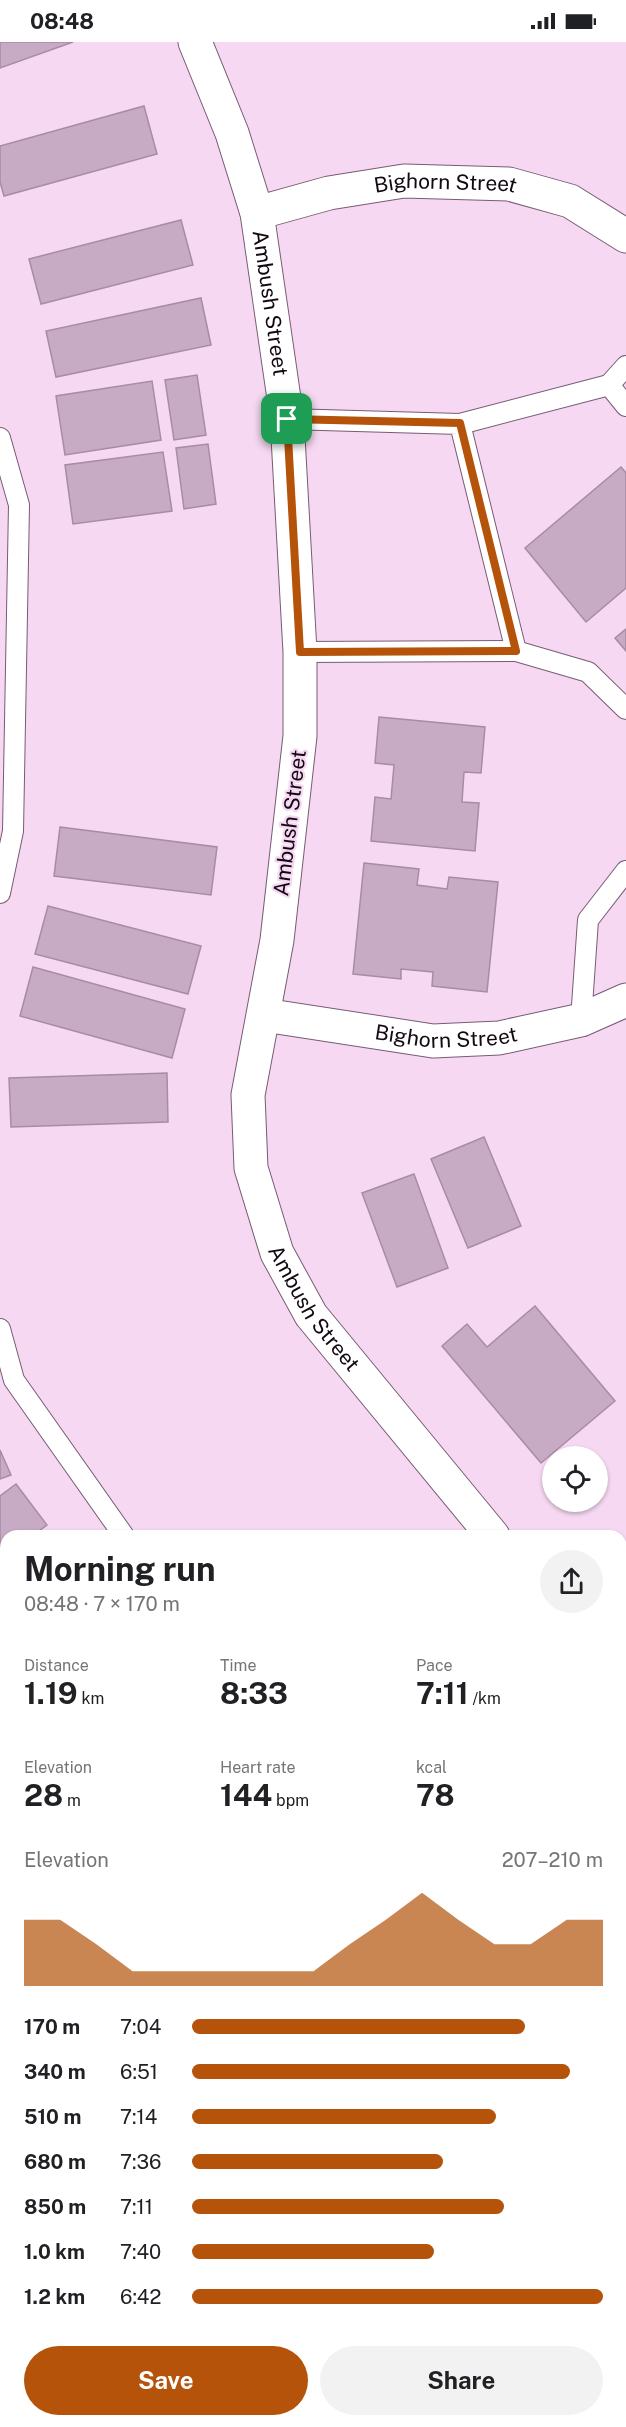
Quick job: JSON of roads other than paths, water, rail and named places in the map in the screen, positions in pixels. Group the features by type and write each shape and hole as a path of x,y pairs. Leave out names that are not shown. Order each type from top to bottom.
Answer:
{"street":[{"name":"Ambush Street","path":"195,42 232,133 257,213 287,419 300,652 300,736 277,940 248,1095 251,1168 278,1253 311,1315 488,1530"},
{"name":"Bighorn Street","path":"257,213 329,193 404,181 509,184 570,201 626,236"},
{"name":"Bighorn Street","path":"264,1015 433,1041 499,1038 581,1020 626,1000"}],"lane":[{"path":"287,419 460,423 609,385 626,366"},
{"path":"609,385 626,406"},
{"path":"460,423 516,651"},
{"path":"0,438 19,505 13,831 0,893"},
{"path":"300,652 516,651 588,672 626,709"},
{"path":"581,1020 588,920 626,870"},
{"path":"0,1329 7,1383 119,1530"}]}
